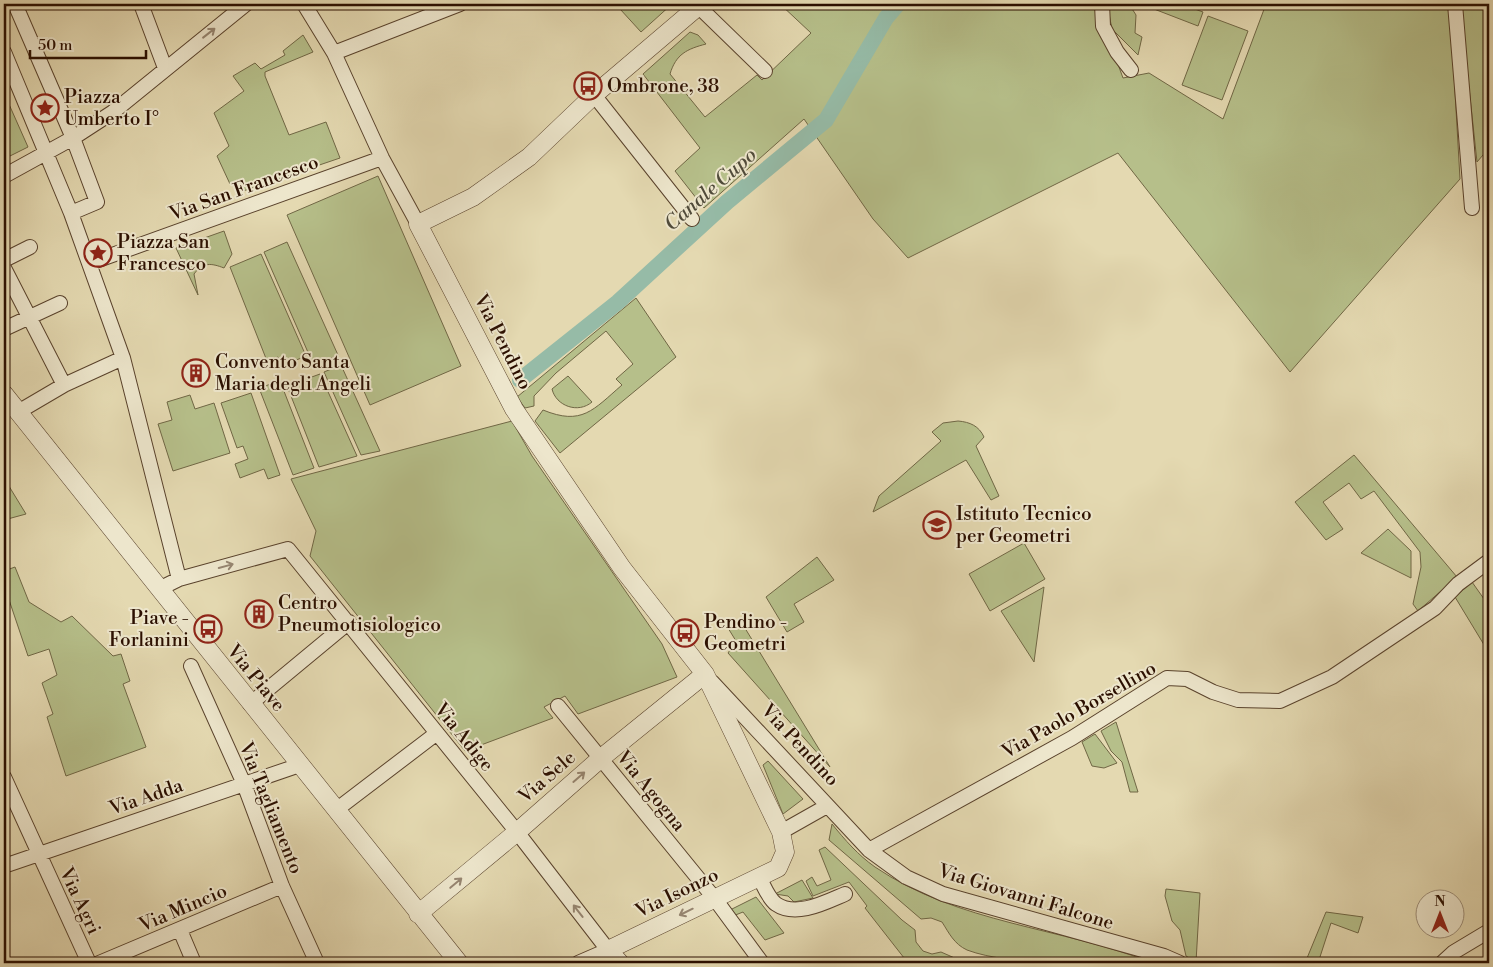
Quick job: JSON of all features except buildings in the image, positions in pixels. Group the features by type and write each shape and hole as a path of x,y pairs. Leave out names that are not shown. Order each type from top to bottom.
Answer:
{"street":[{"path":"15,4 74,138 97,202 71,213"},
{"path":"141,4 165,68"},
{"path":"4,176 48,154 112,112 246,4"},
{"name":"Via Pendino","path":"304,4 334,53 382,158 514,409 622,568 705,674 828,806 781,832"},
{"path":"334,53 460,4"},
{"path":"1102,4 1103,26 1117,52 1131,70"},
{"path":"1455,4 1472,208"},
{"path":"418,224 473,197 529,157 594,95 698,5 765,71"},
{"path":"4,52 71,213 123,358 179,579 159,589"},
{"path":"594,95 692,219"},
{"name":"Via San Francesco","path":"90,264 382,158"},
{"path":"4,260 30,248"},
{"path":"4,268 27,317 64,385"},
{"path":"4,329 60,303"},
{"path":"18,412 64,385 123,358"},
{"name":"Via Piave","path":"4,394 459,963"},
{"name":"Via Adige","path":"179,579 288,549 517,832 608,950"},
{"name":"Via Paolo Borsellino","path":"869,850 1072,738 1168,678 1187,678 1213,692 1238,700 1280,702 1332,677 1435,608 1458,584 1489,561"},
{"path":"250,704 348,622"},
{"name":"Via Tagliamento","path":"191,666 244,784 282,886 317,963"},
{"name":"Via Pendino","path":"705,674 781,832 785,852"},
{"name":"Via Sele","path":"418,914 517,832 600,759 705,674"},
{"name":"Via Agogna","path":"558,706 714,899 762,963"},
{"path":"336,810 437,733"},
{"name":"Via Adda","path":"4,866 300,765"},
{"name":"Via Agri","path":"5,781 89,963"},
{"name":"Via Giovanni Falcone","path":"828,806 869,850 906,877 943,894 1164,956 1180,963"},
{"name":"Via Isonzo","path":"578,963 778,868 785,852"},
{"path":"759,877 769,896 776,904 787,908 799,909 845,894"},
{"name":"Via Mincio","path":"99,963 282,886"},
{"path":"180,930 194,963"},
{"path":"1442,963 1454,952 1489,931"},
{"path":"608,950 620,963"}],"green space":[{"path":"630,4 672,4 641,32 620,9"},
{"path":"780,4 1096,4 1123,78 1149,73 1223,119 1266,4 1450,4 1460,179 1290,372 1118,153 908,258 873,219 804,119 704,208 675,171 700,148 643,74 690,32 698,35 706,44 683,53 675,62 670,74 705,117 757,75 762,80 811,33"},
{"path":"1107,4 1129,4 1136,15 1135,33 1142,37 1138,55 1112,29"},
{"path":"1141,4 1181,4 1203,12 1198,26"},
{"path":"1460,4 1489,4 1489,148 1477,162"},
{"path":"1208,16 1248,31 1222,100 1182,85"},
{"path":"303,35 313,52 265,72 265,76 289,135 326,122 340,158 243,191 238,180 230,184 217,156 229,146 214,113 244,91 233,76 255,63 261,69 285,55 283,51"},
{"path":"4,93 28,147 4,159"},
{"path":"378,176 461,366 370,405 287,215"},
{"path":"224,231 232,254 224,268 208,265 197,270 194,274 198,295 176,248"},
{"path":"287,242 338,355 314,366 264,252"},
{"path":"261,254 306,356 282,366 278,357 267,361 230,267"},
{"path":"636,298 676,357 560,453 535,421 543,410 556,415 568,416 586,413 603,402 622,385 616,379 633,364 606,331 556,373 534,396 534,406 525,408 517,397"},
{"path":"341,365 380,451 361,455 324,372"},
{"path":"320,374 357,456 319,467 287,386"},
{"path":"568,376 592,402 586,406 574,408 558,400 552,389"},
{"path":"280,381 314,468 293,475 259,388"},
{"path":"251,393 280,475 268,479 264,469 240,478 235,464 248,459 243,446 237,448 221,403"},
{"path":"190,395 195,409 214,403 230,453 173,471 158,424 172,420 167,402"},
{"path":"512,421 532,456 662,644 677,677 578,714 565,696 544,707 553,718 465,751 310,556 316,531 291,479"},
{"path":"958,421 974,425 982,433 984,437 976,446 999,496 991,500 966,460 873,512 879,496 941,441 932,432 943,423"},
{"path":"1354,455 1457,577 1418,611 1413,604 1421,567 1420,552 1374,491 1361,499 1349,483 1323,502 1343,529 1326,540 1295,502"},
{"path":"4,478 26,514 4,520"},
{"path":"1388,529 1411,551 1411,578 1361,553"},
{"path":"1024,543 1045,579 990,611 969,574"},
{"path":"817,557 834,580 794,604 804,622 787,632 766,597"},
{"path":"15,567 29,602 61,622 72,616 113,656 121,654 130,681 123,684 146,747 66,776 47,717 53,714 42,683 57,675 49,649 28,656 4,585 4,571"},
{"path":"1472,582 1489,606 1489,653 1455,597"},
{"path":"1044,587 1034,662 1001,611"},
{"path":"740,620 830,767 728,653 736,641 728,628"},
{"path":"1116,722 1138,792 1130,792 1122,762 1111,751 1101,731"},
{"path":"1095,734 1117,763 1104,768 1092,766 1082,742"},
{"path":"768,761 803,799 783,814 763,765"},
{"path":"832,824 852,847 875,867 907,886 941,901 1011,923 1118,951 1153,963 1032,962 986,955 962,948 942,922 931,918 921,919 829,840"},
{"path":"825,847 915,930 916,942 923,951 932,954 941,952 966,963 908,963 865,908 867,906 849,882 813,896 806,881 812,877 817,886 831,880 819,850"},
{"path":"802,880 813,898 794,902 788,896 775,894"},
{"path":"1166,889 1200,893 1196,962 1186,956 1180,930 1172,921 1165,896"},
{"path":"756,897 784,933 765,940 743,912 733,916 730,910"},
{"path":"1326,912 1363,917 1358,933 1331,923 1318,963 1305,963"}],"waterway":[{"name":"Canale Cupo","path":"520,380 618,302 727,202 826,120 886,18 898,4"}],"place":[{"name":"Ombrone, 38","path":"588,86"},
{"name":"Piazza Umberto I°","path":"45,108"},
{"name":"Piazza San Francesco","path":"98,253"},
{"name":"Convento Santa Maria degli Angeli","path":"196,373"},
{"name":"Istituto Tecnico per Geometri","path":"937,525"},
{"name":"Centro Pneumotisiologico","path":"259,614"},
{"name":"Piave - Forlanini","path":"208,629"},
{"name":"Pendino - Geometri","path":"685,633"}]}
